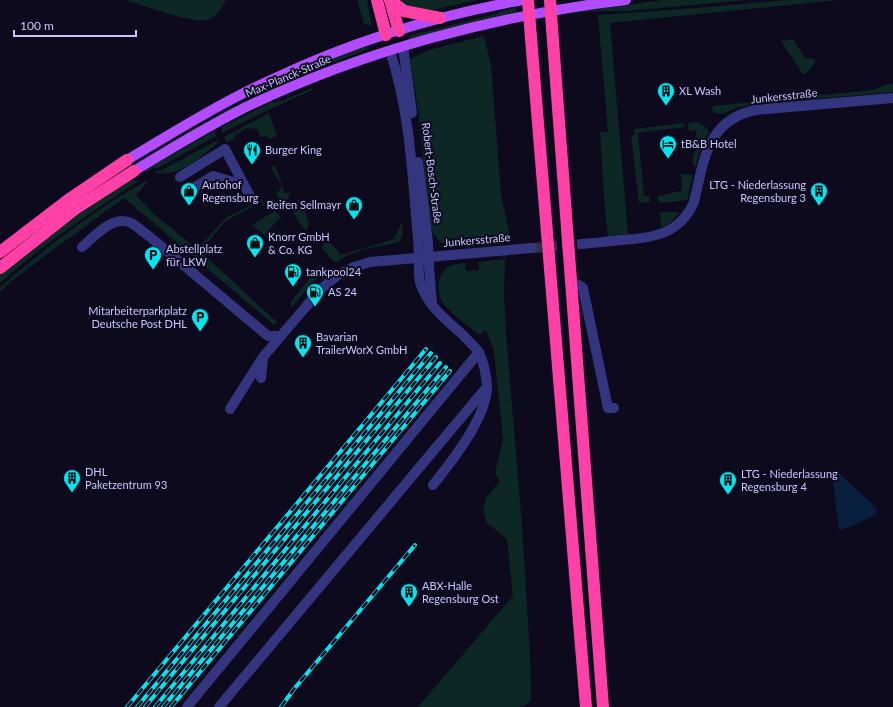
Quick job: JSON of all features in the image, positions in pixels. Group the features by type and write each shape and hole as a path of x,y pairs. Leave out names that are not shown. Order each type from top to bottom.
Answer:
{"highway":[{"path":"377,0 386,35"},
{"path":"390,0 404,11 440,18"},
{"path":"390,0 399,31"},
{"path":"528,0 586,707"},
{"path":"550,0 603,707"},
{"name":"Max-Planck-Straße","path":"0,252 68,200 127,160"},
{"name":"Max-Planck-Straße","path":"0,268 75,209 134,171"}],"main road":[{"name":"Max-Planck-Straße","path":"127,160 204,114 274,78 330,54 440,18 488,6 523,0"},
{"name":"Max-Planck-Straße","path":"134,171 216,123 245,108 339,69 390,51 507,19 589,4 626,0"},
{"path":"399,31 403,47"},
{"path":"386,35 390,51"}],"street":[{"name":"Robert-Bosch-Straße","path":"403,47 428,242 419,280 424,295 438,313 479,352 485,368 487,387 476,424 451,462 433,485"},
{"name":"Robert-Bosch-Straße","path":"390,51 404,102 424,256"},
{"name":"Junkersstraße","path":"582,244 648,238 673,228 684,219 694,202 707,150 713,137 720,128 736,116 755,110 893,98"},
{"path":"180,177 225,149 251,198"},
{"path":"195,187 213,176 244,185"},
{"path":"82,247 114,222 122,221 130,223 149,236 268,336 280,336"},
{"name":"Junkersstraße","path":"424,256 532,248"},
{"path":"230,409 263,357 321,289 338,275 354,267 370,262 424,256"},
{"path":"580,285 583,288 608,408 614,408"},
{"path":"187,707 479,352"},
{"path":"261,378 263,357"},
{"path":"219,707 487,387"}],"green space":[{"path":"126,0 226,0 221,9 213,17 207,20 200,20 167,13"},
{"path":"357,0 367,0 371,26 364,24"},
{"path":"396,0 477,0 416,12"},
{"path":"664,0 747,0 628,11 595,11 559,15 559,14"},
{"path":"787,0 839,0 610,23 628,234 608,236 600,132 608,132 598,15"},
{"path":"516,7 516,12 412,39 406,38 412,35 492,15"},
{"path":"484,36 491,66 501,194 509,233 503,240 441,243 433,233 429,222 419,116 410,59 429,50"},
{"path":"793,39 805,58 816,61 806,74 803,74 781,41"},
{"path":"367,46 368,49 242,101 338,55"},
{"path":"888,84 893,84 893,92 756,104 739,107 720,114 713,112 712,109 713,106 873,90"},
{"path":"312,88 312,90 222,133 222,127 271,102 281,101"},
{"path":"269,113 277,136 268,139 267,136 261,137 257,129 247,128 235,136 235,139 227,142 224,137"},
{"path":"697,122 709,131 700,150 695,168 692,162 695,151 697,150 696,130 689,131 688,123"},
{"path":"684,123 685,127 638,133 644,196 649,196 650,202 639,203 631,136 635,135 634,129"},
{"path":"214,131 216,136 158,168 153,168 148,172 142,171"},
{"path":"218,140 219,141 202,156 183,169 169,173 153,173 162,170"},
{"path":"275,165 285,194 290,191 288,199 285,201 281,201 276,194 282,187 271,167"},
{"path":"681,174 693,175 687,200 660,203 658,196 681,191"},
{"path":"140,180 86,216 33,255 0,283 0,274 41,241 126,181"},
{"path":"146,181 147,183 136,195 155,215 197,249 227,217 262,200 265,205 263,206 261,202 224,223 200,251 277,322 274,325 124,198 13,280 0,292 0,287 52,244 108,204"},
{"path":"298,200 301,200 309,224 306,231 294,213 295,204"},
{"path":"275,211 281,217 264,235 252,225"},
{"path":"660,212 679,213 670,223 662,227"},
{"path":"402,222 403,233 400,241 397,243 365,249 348,255 336,262 332,260 322,248 324,244 330,242 341,255 394,239"},
{"path":"505,259 504,295 506,334 522,525 530,655 531,700 526,705 520,707 418,707 513,596 507,539 487,523 483,510 486,498 500,481 495,473 503,439 494,351 486,330 479,335 446,307 439,294 440,278 447,268 452,265 465,263 466,271 479,270 478,262"},
{"path":"320,265 323,265 326,269 318,276 291,308 291,302"}],"water":[{"path":"834,468 877,509 875,515 850,527 839,530 832,473"}],"tunnel":[{"path":"532,248 582,244"}],"railway":[{"path":"127,707 426,349"},
{"path":"137,707 431,353"},
{"path":"145,707 436,357"},
{"path":"155,707 440,363"},
{"path":"163,707 446,367"},
{"path":"171,707 450,371"},
{"path":"281,707 294,689 415,545"}],"place":[{"name":"XL Wash","path":"666,106"},
{"name":"tB&B Hotel","path":"668,159"},
{"name":"Burger King","path":"252,165"},
{"name":"Autohof Regensburg","path":"189,206"},
{"name":"LTG - Niederlassung Regensburg 3","path":"819,206"},
{"name":"Reifen Sellmayr","path":"354,220"},
{"name":"Knorr GmbH & Co. KG","path":"255,258"},
{"name":"Abstellplatz für LKW","path":"153,270"},
{"name":"tankpool24","path":"293,287"},
{"name":"AS 24","path":"315,307"},
{"name":"Mitarbeiterparkplatz Deutsche Post DHL","path":"200,332"},
{"name":"Bavarian TrailerWorX GmbH","path":"303,358"},
{"name":"DHL Paketzentrum 93","path":"72,493"},
{"name":"LTG - Niederlassung Regensburg 4","path":"728,495"},
{"name":"ABX-Halle Regensburg Ost","path":"409,607"}]}
